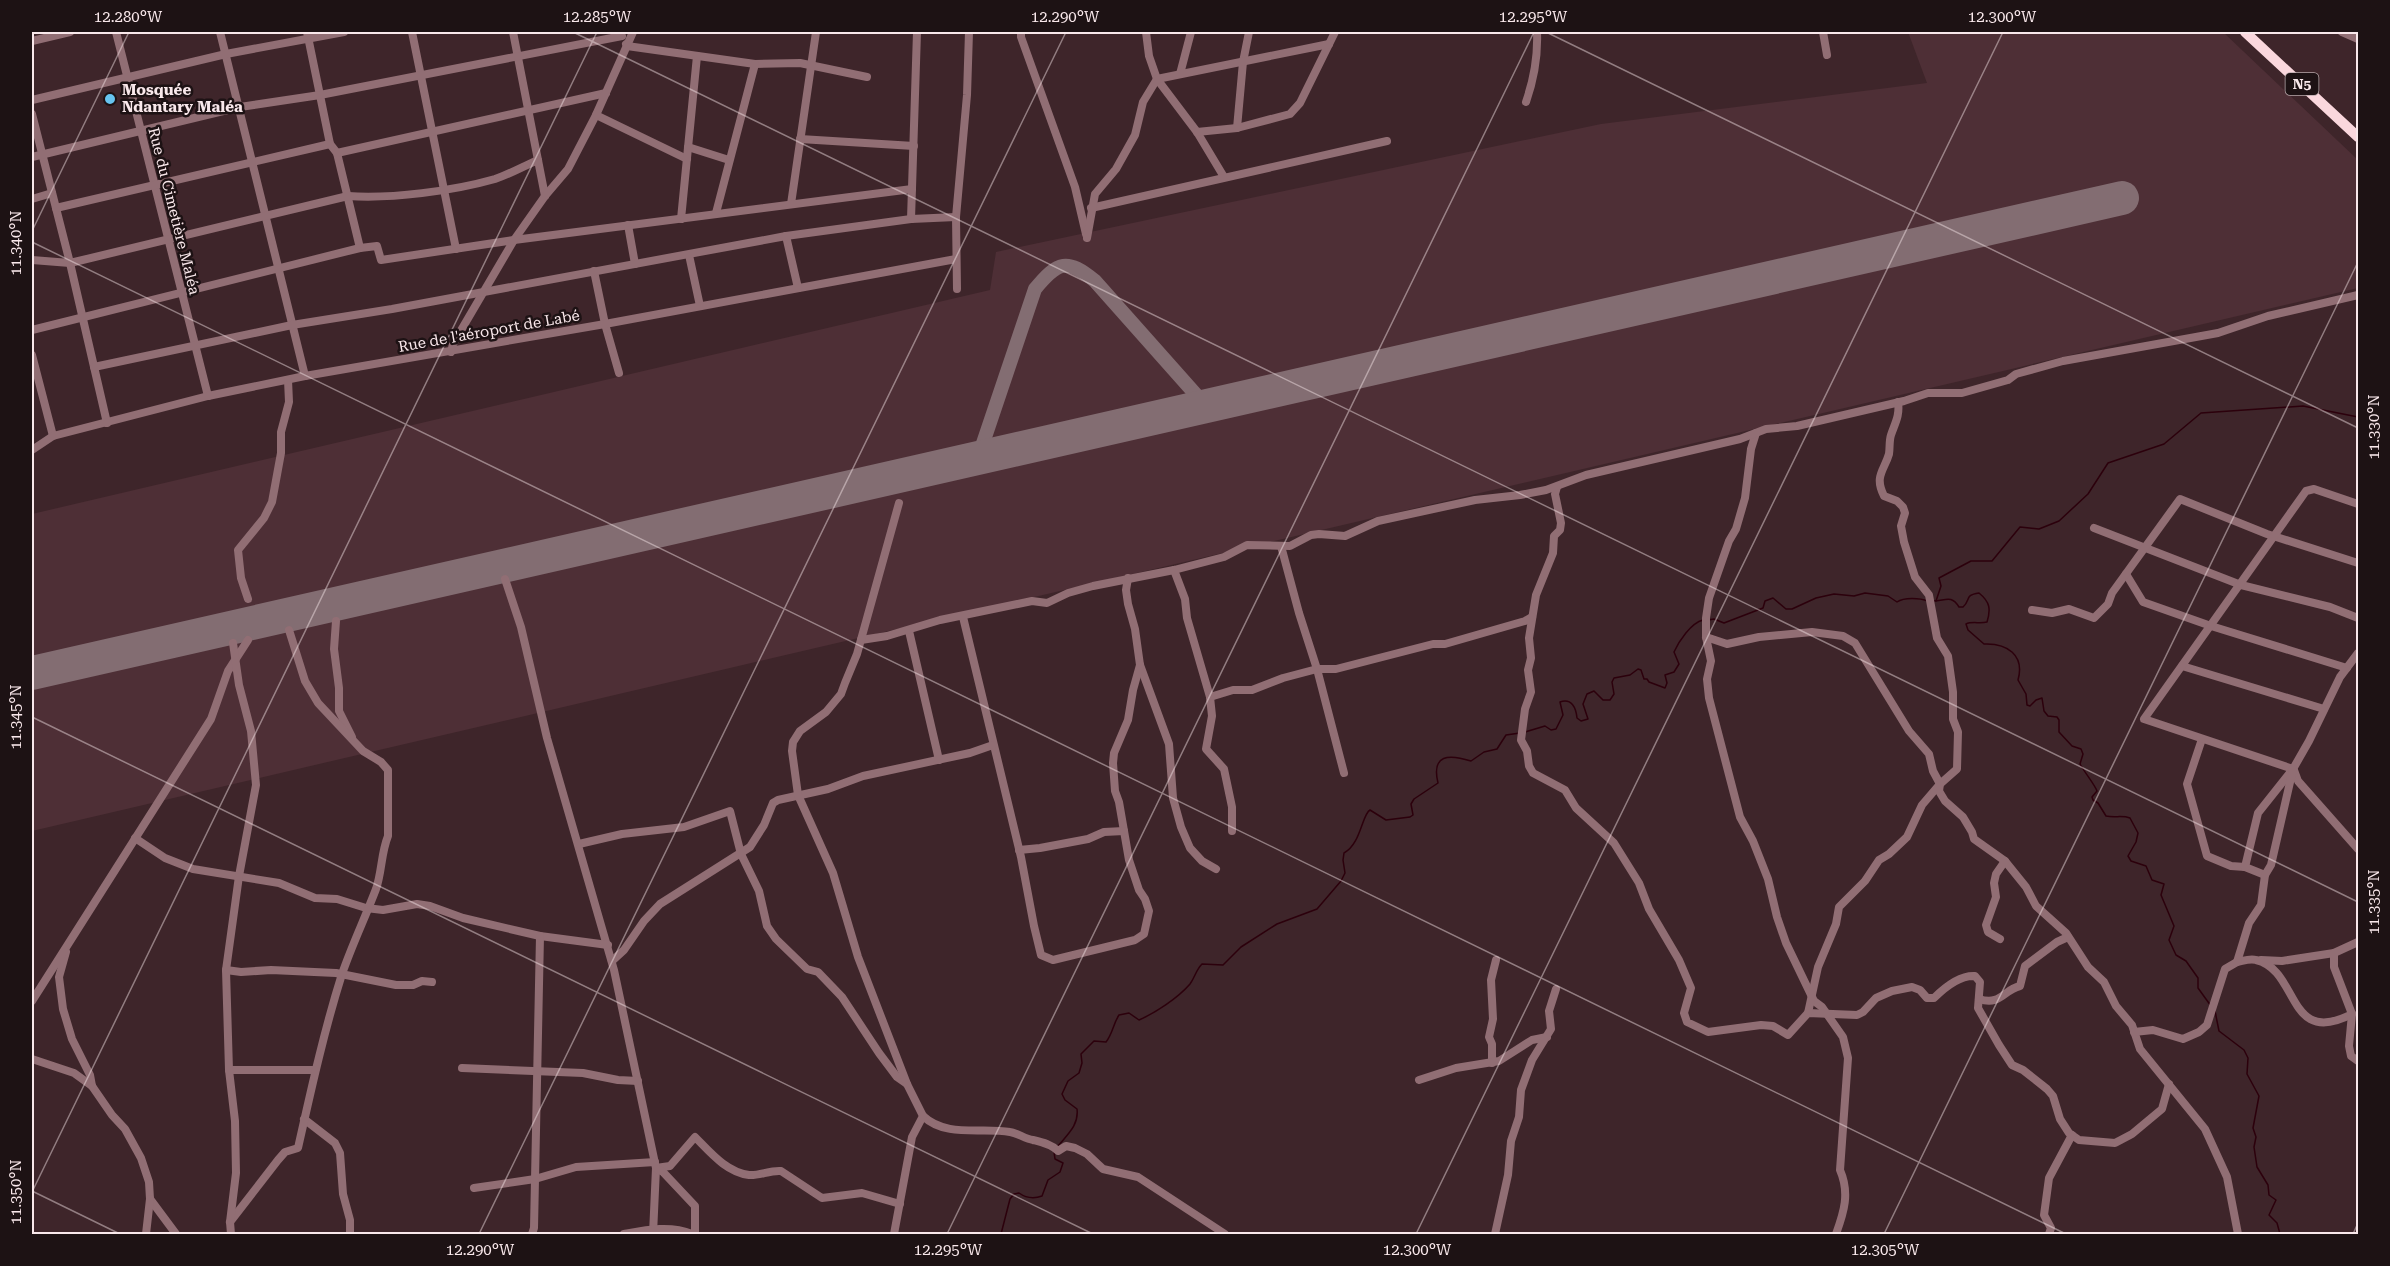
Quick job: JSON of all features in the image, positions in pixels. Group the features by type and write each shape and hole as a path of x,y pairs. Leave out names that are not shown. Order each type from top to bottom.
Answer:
{"highway":[{"name":"N5","path":"2245,32 2358,137"}],"street":[{"path":"32,41 70,32"},
{"name":"Rue du Cimetière Maléa","path":"116,32 208,396"},
{"path":"220,32 305,376"},
{"path":"32,100 308,35 344,32"},
{"path":"412,32 456,249"},
{"path":"513,32 545,196"},
{"path":"451,352 453,344 514,240 545,196 568,169 633,32"},
{"path":"791,204 816,32"},
{"path":"911,219 917,32"},
{"path":"957,289 956,218 967,96 969,32"},
{"path":"1021,32 1075,187 1087,238 1095,194 1116,169 1135,135 1143,102 1157,79 1329,44"},
{"path":"1146,32 1149,56 1157,79 1197,132 1224,177"},
{"path":"1180,74 1191,32"},
{"path":"1237,128 1243,62 1249,32"},
{"path":"1197,132 1237,128 1290,114 1300,103 1335,32"},
{"path":"1526,102 1533,83 1537,32"},
{"path":"1823,32 1827,55"},
{"path":"2342,32 2358,39"},
{"path":"32,157 240,106 320,95 421,76 622,34 627,46"},
{"path":"308,35 330,144 337,153 360,248"},
{"path":"627,46 755,64 800,63 867,76"},
{"path":"681,219 696,56"},
{"path":"716,213 755,64"},
{"path":"337,153 606,93"},
{"path":"32,114 107,423"},
{"path":"596,114 687,159"},
{"path":"800,139 914,146"},
{"path":"1091,208 1387,141"},
{"path":"56,208 330,144"},
{"path":"688,147 729,160"},
{"path":"32,260 70,263 348,196 371,198 444,189 496,178 538,160"},
{"path":"32,330 360,248 377,246 381,260 514,240 912,189"},
{"path":"32,199 52,193"},
{"path":"94,367 292,325 786,236 911,219 956,218"},
{"path":"628,225 635,264"},
{"path":"786,236 798,288"},
{"path":"689,255 700,306"},
{"name":"Rue de l'aéroport de Labé","path":"32,450 53,436 208,396 305,376 451,352 957,259"},
{"path":"594,271 605,324 619,373"},
{"path":"861,640 909,631 940,620 1032,602 1047,603 1068,592 1224,557 1247,545 1290,546 1311,535 1345,536 1378,521 1475,500 1520,495 1557,487 1586,475 1652,461 1766,429 1797,426 1928,393 1962,393 2008,380 2016,374 2063,361 2218,333 2268,316 2358,295"},
{"path":"32,360 35,385 53,436"},
{"path":"248,599 241,579 238,550 264,518 272,502 281,432 289,402 288,380"},
{"path":"1557,487 1554,494 1561,523 1560,530 1554,536 1553,553 1540,580 1529,638 1531,658 1528,670 1531,692 1525,709 1521,740 1527,751 1529,766 1533,773 1565,790 1576,808 1614,843 1639,883 1649,909 1679,960 1691,988 1684,1013 1688,1022 1708,1032 1761,1025 1773,1026 1788,1035 1808,1013 1818,967 1832,937 1839,907 1865,881 1879,860 1907,837 1922,805 1957,769 1958,737 1953,718 1953,693 1948,656 1937,638 1930,602 1915,577 1904,542 1901,526 1905,513 1903,507 1897,501 1884,495 1880,483 1880,472 1889,454 1890,437 1898,422 1898,402"},
{"path":"1756,433 1751,449 1745,498 1736,529 1729,541 1709,598 1705,621 1711,661 1707,679 1709,698 1740,817 1753,841 1768,879 1786,943 1812,998 1843,1037 1848,1058 1840,1170 1847,1193 1836,1234"},
{"path":"2358,504 2314,489 2306,491 2144,719 2293,769 2298,781 2358,849"},
{"path":"2032,610 2052,613 2069,609 2094,618 2108,604 2112,593 2163,526 2180,499 2275,536 2358,563"},
{"path":"899,503 861,640 841,694 826,712 800,731 793,742 792,751 798,795 833,873 858,957 907,1084 923,1116 937,1125 956,1130 1010,1132 1041,1141 1056,1149 1066,1146 1075,1148 1087,1154 1103,1169 1138,1177 1225,1234"},
{"path":"2094,528 2241,585 2330,607 2358,618"},
{"path":"1281,546 1344,773"},
{"path":"1174,570 1185,599 1187,618 1210,697 1212,716 1206,749 1224,769 1232,807 1232,831"},
{"path":"2126,574 2143,602 2211,626 2347,668"},
{"path":"1128,578 1127,597 1136,628 1140,665 1169,744 1173,798 1181,827 1190,848 1202,861 1216,869"},
{"path":"505,579 521,627 547,738 612,961 656,1165 653,1232"},
{"path":"963,617 1019,850 1041,955 1053,960 1100,947 1121,944 1135,940 1144,934 1149,911 1131,867 1115,791 1114,753 1128,720 1140,665"},
{"path":"1210,697 1233,690 1252,690 1282,678 1317,669 1336,669 1433,644 1445,644 1532,617"},
{"path":"336,621 334,649 339,688 337,698 339,711 353,741"},
{"path":"230,1222 285,1152 297,1148 315,1070 342,974 366,908 377,887 384,846 388,836 388,770 386,766 372,758 353,741 318,703 305,681 290,630"},
{"path":"909,631 939,760"},
{"path":"1706,637 1727,644 1812,632 1843,636 1854,643 1909,731 1929,754 1933,771 1940,784 1939,791 1945,801 1963,817 1974,839 2005,861 2026,887 2036,906 2068,937 2088,967 2104,982 2116,1006 2132,1025 2140,1048 2205,1129 2227,1177 2238,1234"},
{"path":"32,1001 211,719 222,684 248,640"},
{"path":"231,1234 230,1222 236,1173 235,1121 229,1070 226,970 239,876 256,785 251,730 239,685 233,643"},
{"path":"2246,867 2258,813 2293,769 2340,677 2358,653"},
{"path":"2182,666 2324,710"},
{"path":"2202,739 2187,784 2207,856 2231,866 2246,867 2265,875"},
{"path":"612,961 624,950 644,921 660,904 741,854 757,838 773,803 785,797 828,789 863,776 970,753 993,745"},
{"path":"2237,962 2249,923 2261,905 2265,875 2271,865 2293,769"},
{"path":"579,844 622,834 684,827 730,811 741,854 759,891 767,926 776,939 807,969 818,972 842,997 879,1053 897,1077 907,1084"},
{"path":"1019,850 1088,839 1104,832 1124,831"},
{"path":"135,838 165,858 193,869 279,884 315,898 337,899 366,908 383,910 417,904 430,906 463,918 540,936 608,945"},
{"path":"2000,939 1988,932 1986,925 1996,897 1994,883 1996,874 2005,861"},
{"path":"532,1234 534,1228 540,936"},
{"path":"1979,999 1988,1002 1999,999 2014,987 2020,986 2025,966 2057,942 2068,937"},
{"path":"2134,1032 2154,1030 2183,1039 2199,1032 2207,1025 2225,969 2237,962 2253,959 2282,961 2334,953 2358,942"},
{"path":"67,944 59,977 63,1009 72,1039 90,1075 92,1086"},
{"path":"2334,953 2334,967 2352,1014 2349,1046 2351,1056 2358,1060"},
{"path":"1492,1063 1492,1044 1489,1037 1493,1019 1491,980 1496,960"},
{"path":"2258,960 2271,967 2280,976 2296,1005 2306,1017 2319,1022 2342,1019 2352,1014"},
{"path":"226,970 342,974 396,985 414,985 422,981 432,982"},
{"path":"1808,1013 1857,1015 1884,994 1912,987 1920,990 1927,998 1934,998 1941,991 1967,976 1975,976 1980,982 1978,1008 2012,1065 2023,1070 2047,1089 2053,1096 2060,1119 2072,1135 2079,1140 2115,1143 2132,1134 2162,1109 2169,1084"},
{"path":"1495,1234 1508,1175 1511,1141 1518,1117 1521,1090 1532,1060 1551,1029 1549,1011 1556,989"},
{"path":"1419,1080 1456,1068 1499,1061 1532,1040 1547,1036"},
{"path":"32,1059 74,1073 92,1086 125,1129 141,1158 149,1182 150,1199 146,1234"},
{"path":"462,1068 583,1073 618,1080 638,1081"},
{"path":"229,1070 315,1070"},
{"path":"894,1234 912,1137 923,1116"},
{"path":"304,1119 335,1143 340,1153 343,1194 350,1220 350,1234"},
{"path":"2049,1234 2051,1228 2044,1215 2049,1178 2072,1135"},
{"path":"474,1188 535,1179 576,1167 670,1166 695,1137 715,1158 734,1171 750,1175 781,1171 822,1198 862,1193 900,1204"},
{"path":"624,1234 683,1231 693,1234 695,1206 656,1165"},
{"path":"150,1199 176,1234"}],"shaded area":[{"path":"1908,32 2223,32 2358,160 2358,288 32,831 32,514 990,290 996,252 1601,124 1927,83"}],"waterway":[{"path":"1936,601 1941,586 1939,578 1971,561 1992,561 2020,527 2039,529 2059,521 2088,494 2108,463 2164,444 2201,413 2303,406 2358,417"},
{"path":"1708,620 1714,619 1724,623 1763,608 1765,601 1773,598 1786,609 1834,594 1854,596 1865,593 1888,596 1897,602 1912,598 1928,601"},
{"path":"1933,601 1950,599 1959,607 1963,607 1969,596 1979,593 1985,600 1989,609 1987,622 1966,624 1968,630 1984,644 2000,646 2012,652 2019,664 2018,680 2026,694 2027,705 2030,706 2042,698 2044,711 2048,716 2057,717 2059,720 2059,732 2072,746 2081,749 2083,754 2080,764 2097,791 2092,797 2093,800 2098,803 2106,816 2130,818 2138,833 2128,856 2131,861 2146,866 2152,880 2164,884 2161,895 2174,926 2169,940 2176,955 2186,961 2198,978 2198,988 2211,1006"},
{"path":"1525,732 1545,726 1551,730 1556,729 1563,715 1560,702 1564,701 1573,705 1577,718 1581,721 1588,719 1583,704 1587,694 1594,691 1603,700 1610,700 1614,694 1612,682 1614,678 1630,675 1638,669 1641,670 1644,679 1665,688 1667,683 1665,675 1674,672 1679,664 1674,652 1676,648 1690,629 1703,620"},
{"path":"1058,1146 1072,1129 1077,1115 1077,1109 1065,1100 1062,1094 1068,1081 1079,1073 1082,1063 1081,1054 1094,1041 1106,1042 1119,1015 1129,1013 1139,1020 1145,1017 1179,995 1190,984 1202,964 1223,965 1241,947 1277,924 1317,909 1341,881 1345,873 1344,853 1354,843 1370,810 1386,820 1410,817 1413,815 1411,804 1414,799 1438,783 1437,766 1440,761 1449,757 1471,761 1484,752 1497,749 1506,735 1520,733"},
{"path":"2215,1011 2219,1031 2244,1050 2248,1058 2247,1074 2259,1096 2253,1128 2256,1137 2254,1147 2257,1167 2268,1185 2269,1195 2276,1200 2269,1215 2277,1223 2280,1234"},
{"path":"1001,1234 1010,1199 1014,1194 1019,1193 1030,1198 1042,1196 1048,1180 1060,1172 1063,1163 1055,1159 1054,1152"}],"taxiway":[{"path":"978,458 1035,289 1050,273 1063,266 1077,269 1095,281 1206,406"}],"runway":[{"path":"32,673 2122,198"}],"place":[{"name":"Mosquée Ndantary Maléa","path":"110,99"}]}
